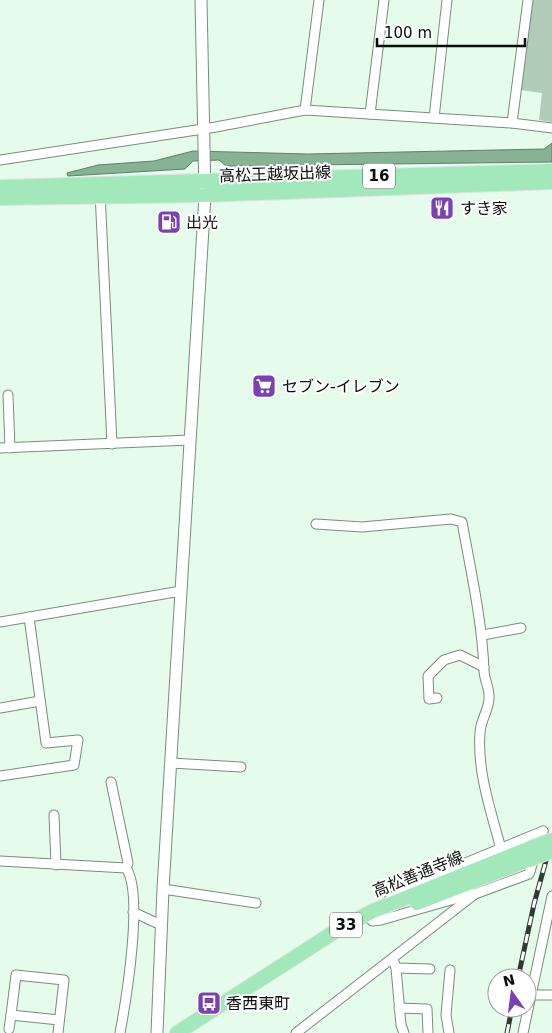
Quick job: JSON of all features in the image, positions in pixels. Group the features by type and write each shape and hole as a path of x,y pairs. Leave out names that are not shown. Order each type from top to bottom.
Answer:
{"main road":[{"name":"高松王越坂出線","path":"205,188 552,171"},
{"name":"高松王越坂出線","path":"0,187 100,190 552,182"},
{"name":"高松王越坂出線","path":"0,198 100,190"},
{"name":"高松善通寺線","path":"177,1033 338,929 529,854 552,840"},
{"name":"高松善通寺線","path":"529,854 552,851"},
{"name":"高松善通寺線","path":"188,1033 295,962 372,916"}],"street":[{"path":"157,1033 163,889 205,188 201,0"},
{"path":"305,110 320,0"},
{"path":"370,114 384,0"},
{"path":"434,118 447,0"},
{"path":"512,123 528,0"},
{"path":"0,160 205,128 305,110 512,123 552,128"},
{"path":"100,190 112,444"},
{"path":"8,395 5,448 190,440"},
{"path":"316,524 362,527 451,519 462,522 483,635 484,668 489,696 487,710 480,730 484,782 500,849"},
{"path":"0,622 181,591"},
{"path":"0,776 74,765 78,740 46,743 30,617"},
{"path":"483,635 521,628"},
{"path":"437,698 430,699 428,676 444,660 460,655 484,668"},
{"path":"0,708 40,701"},
{"path":"171,762 241,767"},
{"path":"111,782 128,863 126,868"},
{"path":"54,815 56,865"},
{"path":"543,831 529,874 475,894 381,920 372,916 407,887 500,849 543,831"},
{"path":"0,861 126,868 130,873 133,912 131,966 120,1033"},
{"path":"163,889 256,903"},
{"path":"296,1033 395,963 475,894"},
{"path":"537,968 552,896"},
{"path":"133,912 162,926"},
{"path":"395,963 430,970"},
{"path":"395,963 400,1025 404,1033"},
{"path":"448,1033 446,1013 450,970"},
{"path":"9,1028 13,974 65,976 58,1033"},
{"path":"537,995 552,995"},
{"path":"399,1008 427,1009 428,1033"},
{"path":"427,1012 446,1013"},
{"path":"11,1015 59,1020"},
{"path":"523,1033 526,1018"}],"shaded area":[{"path":"531,0 552,0 552,122 539,120 542,93 520,90"},
{"path":"552,143 552,162 226,166 219,160 193,161 185,169 68,176 67,173 98,165 154,161 193,151 308,154 544,149"}],"railway":[{"path":"520,968 534,904 552,839"},
{"path":"507,1033 510,1018"}],"place":[{"name":"すき家","path":"442,208"},
{"name":"出光","path":"169,222"},
{"name":"セブン-イレブン","path":"264,386"},
{"name":"香西東町","path":"209,1003"}]}
